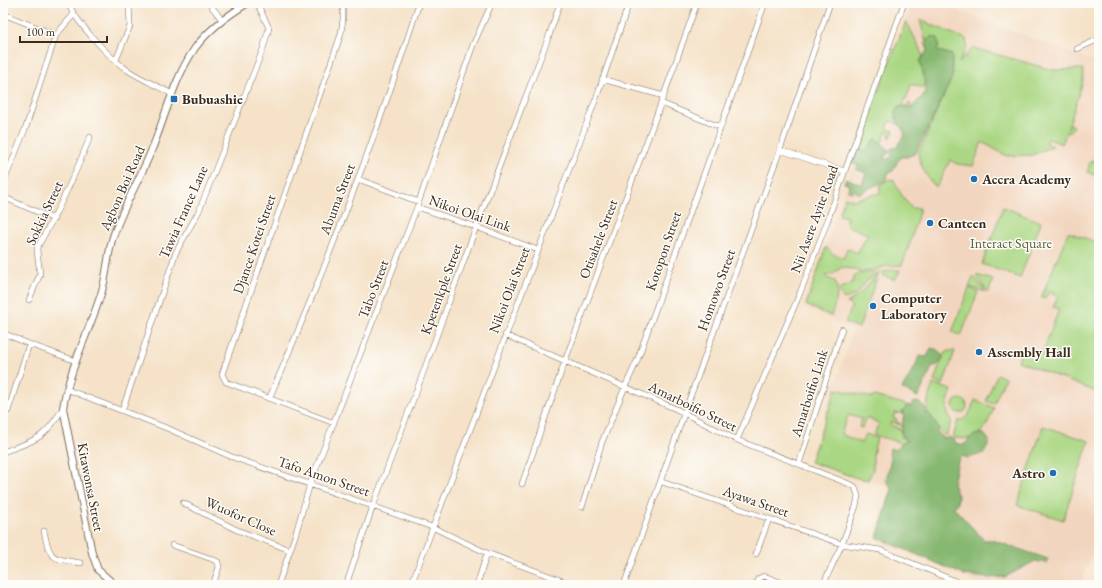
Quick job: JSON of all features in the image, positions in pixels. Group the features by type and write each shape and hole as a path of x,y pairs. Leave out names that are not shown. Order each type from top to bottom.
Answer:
{"street":[{"path":"68,3 74,14 89,34 116,60 129,71 172,94"},
{"path":"116,60 130,26 129,3"},
{"path":"209,3 222,20"},
{"name":"Agbon Boi Road","path":"62,408 66,389 102,292 107,273 112,241 150,155 177,82 201,40 222,20 248,3"},
{"name":"Tawia France Lane","path":"122,411 176,252 199,211 268,32 267,24 257,3"},
{"name":"Djance Kotei Street","path":"334,423 226,382 223,378 223,371 341,34 343,3"},
{"name":"Abuma Street","path":"269,399 310,305 358,179 404,50 418,3"},
{"name":"Tabo Street","path":"278,585 310,484 418,205 473,45 492,3"},
{"name":"Kpetenkple Street","path":"346,585 373,506 560,3"},
{"name":"Nikoi Olai Street","path":"410,585 538,250 629,3"},
{"name":"Otisahele Street","path":"522,484 565,360 662,103 697,3"},
{"name":"Kotopon Street","path":"582,507 602,442 637,361 765,3"},
{"name":"Homowo Street","path":"625,585 662,482 684,414 780,150 830,3"},
{"name":"Nii Asere Ayite Road","path":"737,440 800,293 904,3"},
{"path":"3,14 56,35"},
{"path":"3,184 26,127 56,35 74,14"},
{"path":"1077,49 1099,39"},
{"path":"602,79 664,96"},
{"path":"662,103 720,127"},
{"name":"Sokkia Street","path":"30,300 40,274 37,248 54,219 76,173 90,137"},
{"path":"780,150 844,171"},
{"name":"Nikoi Olai Link","path":"358,179 418,205 538,250"},
{"path":"3,197 54,219"},
{"name":"Amarboifio Link","path":"799,464 842,329"},
{"path":"3,333 76,361"},
{"name":"Amarboifio Street","path":"505,336 565,360 684,414 737,440 850,483 854,487 858,496 856,506 842,544"},
{"path":"8,411 29,344"},
{"name":"Tafo Amon Street","path":"66,389 169,429 232,457 432,527 488,553 574,585"},
{"path":"3,452 35,440 45,434 62,408"},
{"name":"Kitawonsa Street","path":"62,408 92,553 98,570 115,585"},
{"name":"Ayawa Street","path":"662,482 842,544 880,550 965,585"},
{"name":"Wuofor Close","path":"183,503 237,530 290,550"},
{"path":"756,554 769,519"},
{"path":"44,532 47,547 50,554 54,558 81,563"},
{"path":"824,585 842,544"},
{"path":"172,545 218,562 219,567 213,585"},
{"path":"477,585 488,553"},
{"path":"755,585 758,578 764,576 789,585"},
{"path":"550,585 553,578"}],"shaded area":[{"name":"Accra Academy","path":"912,3 937,3 1099,63 1099,535 1081,585 983,585 876,540 892,488 811,458 853,330 803,306"}],"green space":[{"path":"920,20 966,39 967,46 959,63 973,48 1053,70 1083,69 1083,81 1068,128 1070,124 1074,126 1070,132 1067,131 1062,144 1048,139 1046,143 1053,146 1032,155 1007,156 982,142 973,166 957,164 950,160 936,187 925,172 918,155 954,72 941,96"},
{"path":"906,21 922,54 928,73 928,89 911,84 903,104 907,106 909,103 911,104 910,108 900,106 895,112 896,119 900,125 890,121 887,129 894,131 891,137 889,137 890,134 886,132 882,143 876,139 865,151 857,148"},
{"path":"932,36 938,38 939,45 937,50 952,55 952,78 916,153 907,157 902,157 897,162 893,171 888,173 886,180 858,194 855,190 853,192 848,191 849,185 844,183 846,178 862,185 866,173 856,169 860,165 858,166 852,163 857,148 865,151 876,138 888,149 889,153 885,156 885,159 889,159 892,155 890,150 892,148 897,148 905,135 895,112 900,106 912,108 923,96 925,84 920,61 928,49 925,42"},
{"path":"1091,160 1099,163 1099,177 1087,172"},
{"path":"890,179 894,180 911,208 920,208 902,265 887,266 861,272 842,267 833,274 825,276 835,281 837,285 837,294 831,316 806,305 826,247 833,254 844,258 847,248 857,253 868,234 847,226 847,217 839,215 845,197 853,200 880,193 880,185"},
{"name":"Interact Square","path":"1003,207 1041,222 1020,278 982,264"},
{"path":"1068,232 1099,243 1099,393 1018,361 1023,347 1042,354 1059,309 1053,307 1058,297 1049,292 1045,299 1041,298"},
{"path":"900,270 895,280 882,275 883,272"},
{"path":"874,272 855,295 844,299 840,294 840,288 850,285 853,281 853,277 859,274"},
{"path":"879,272 859,328 845,322 852,307 847,303 862,292"},
{"path":"976,275 993,280 988,293"},
{"path":"973,276 986,292 969,287"},
{"path":"969,288 978,292 961,336 952,332"},
{"path":"931,348 938,350 943,358 936,367 933,365 918,397 902,389 916,365 919,356 927,357"},
{"path":"948,351 955,351 943,385 934,381 944,354"},
{"path":"997,374 1005,378 994,404 986,401"},
{"path":"933,384 952,390 947,409 952,420 946,436 933,424 928,413 928,400"},
{"path":"836,389 873,398 874,396 911,406 907,406 902,411 903,414 895,413 893,418 897,419 896,422 900,423 900,425 891,422 890,425 900,429 902,438 907,441 900,444 898,442 874,435 879,423 866,418 862,428 859,427 862,419 848,415 841,434 861,443 866,434 877,438 873,454 873,469 868,480 857,478 810,462"},
{"path":"960,399 965,401 967,406 965,411 960,413 955,411 953,406 955,401"},
{"path":"975,400 994,408 988,422 980,433 975,436 961,439 953,437 958,421 967,416 971,411"},
{"path":"918,402 926,408 925,414 929,413 939,429 937,432 945,439 949,437 955,440 955,443 964,445 972,436 983,433 989,440 988,446 984,453 968,458 962,456 958,461 953,484 958,496 957,503 954,508 984,540 992,540 1048,559 1047,563 1035,561 1005,577 988,578 964,575 877,537 892,489 886,480 891,458 889,455 890,448 895,450 898,446 907,441 901,430 903,419 902,411 907,406 911,406 913,403"},
{"name":"Astro","path":"1043,426 1089,441 1063,520 1017,505"}],"place":[{"name":"Bubuashie","path":"174,99"},
{"name":"Accra Academy","path":"974,179"},
{"name":"Canteen","path":"930,223"},
{"name":"Computer Laboratory","path":"873,306"},
{"name":"Assembly Hall","path":"979,352"},
{"name":"Astro","path":"1053,473"}]}
